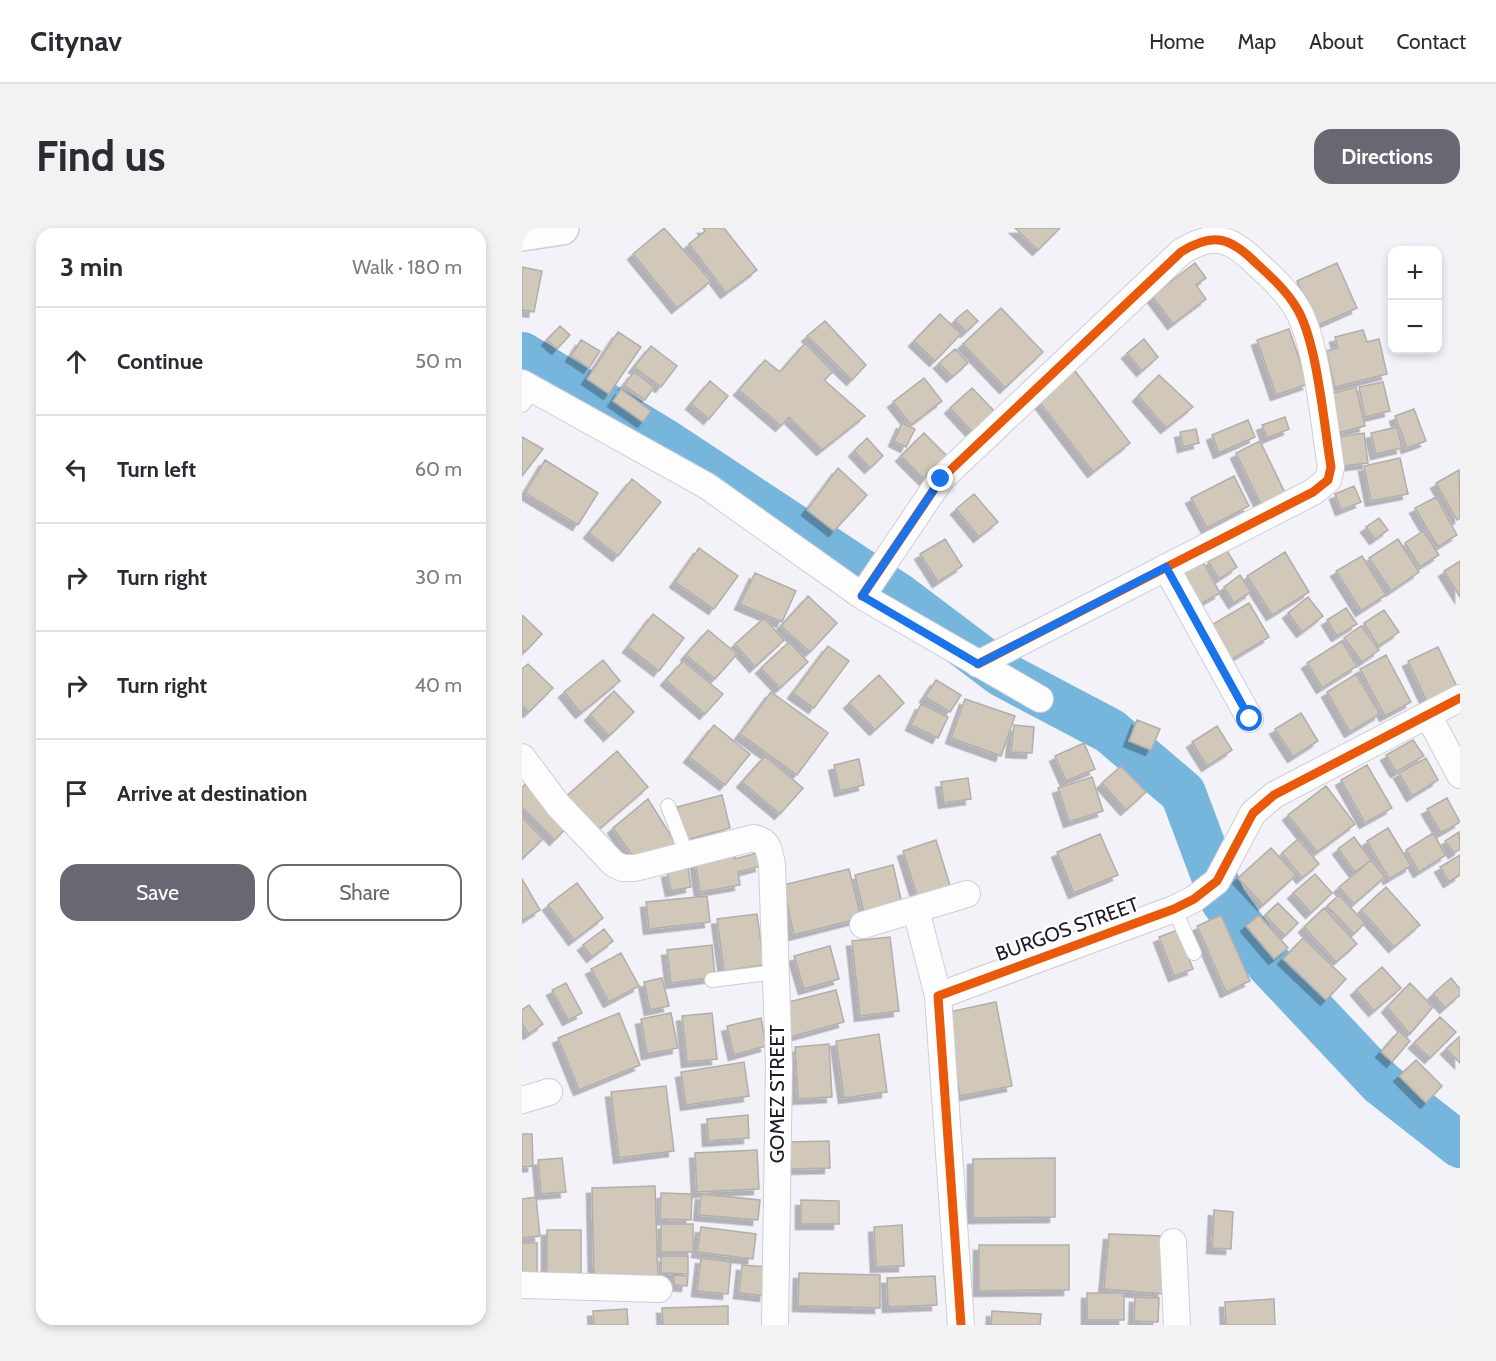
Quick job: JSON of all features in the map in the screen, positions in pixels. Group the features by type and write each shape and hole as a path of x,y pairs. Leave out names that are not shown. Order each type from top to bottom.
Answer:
{"street":[{"path":"522,234 562,228"},
{"path":"866,591 941,479 1180,252 1198,242 1222,239 1243,250 1274,280 1297,308 1309,339 1331,467 1328,480 1313,492 978,664"},
{"path":"526,393 707,486 978,664 1041,699"},
{"path":"1166,567 1250,719"},
{"name":"BURGOS STREET","path":"938,996 1174,909 1194,899 1217,880 1253,813 1274,795 1460,698"},
{"path":"1428,715 1460,775"},
{"path":"522,758 558,805 614,864 623,868 634,868 687,855"},
{"name":"GOMEZ STREET","path":"687,855 753,838 761,839 768,845 772,864 779,1065 775,1325"},
{"path":"863,925 967,894"},
{"path":"916,910 938,996 962,1325"},
{"path":"522,1100 549,1092"},
{"path":"1173,1242 1177,1325"},
{"path":"522,1285 658,1289"}],"lane":[{"path":"668,806 687,855"},
{"path":"1174,909 1194,953"},
{"path":"712,980 776,972"}],"building":[{"path":"664,228 711,281 677,308 633,254"},
{"path":"703,228 724,228 757,270 726,293 689,244 705,231"},
{"path":"1015,228 1060,228 1038,250"},
{"path":"1195,263 1206,278 1196,285 1206,299 1173,324 1152,296"},
{"path":"1337,263 1357,308 1316,326 1297,281"},
{"path":"522,267 542,271 534,312 522,310"},
{"path":"1001,308 1043,352 1005,388 963,344"},
{"path":"967,310 978,321 966,332 955,320"},
{"path":"940,314 961,334 935,361 914,341"},
{"path":"825,321 866,365 852,380 807,336"},
{"path":"560,326 570,335 557,349 547,340"},
{"path":"1289,329 1308,384 1276,395 1257,340"},
{"path":"1363,330 1367,342 1379,339 1387,374 1335,387 1326,351 1338,348 1335,337"},
{"path":"618,332 641,347 609,394 587,379"},
{"path":"1144,339 1158,357 1142,371 1127,353"},
{"path":"581,340 600,351 589,368 571,356"},
{"path":"805,343 833,372 824,380 865,416 822,450 789,417 781,426 739,390 765,360 780,372"},
{"path":"651,346 677,366 661,387 634,367"},
{"path":"955,349 968,363 952,377 939,363"},
{"path":"1075,371 1130,443 1093,472 1038,400"},
{"path":"634,372 654,387 645,400 624,385"},
{"path":"1159,375 1193,407 1166,428 1138,396"},
{"path":"924,378 942,401 911,425 893,402"},
{"path":"710,381 728,396 709,419 691,404"},
{"path":"1383,382 1390,411 1365,417 1359,387"},
{"path":"1356,387 1365,426 1333,434 1322,396"},
{"path":"972,388 999,416 977,437 950,408"},
{"path":"621,389 651,411 643,422 613,401"},
{"path":"1414,409 1426,441 1407,448 1395,416"},
{"path":"1285,417 1289,429 1267,438 1262,425"},
{"path":"1248,420 1255,437 1219,453 1212,435"},
{"path":"902,423 915,429 906,447 894,441"},
{"path":"1397,427 1402,448 1376,454 1371,433"},
{"path":"1196,429 1199,443 1183,447 1180,432"},
{"path":"924,433 948,457 925,480 901,456"},
{"path":"1364,433 1368,463 1335,467 1331,438"},
{"path":"522,437 543,449 522,476"},
{"path":"867,438 883,456 870,468 854,451"},
{"path":"1260,441 1287,497 1263,509 1236,453"},
{"path":"1400,458 1408,494 1371,501 1364,466"},
{"path":"545,460 598,493 578,525 525,493"},
{"path":"838,468 867,495 834,531 807,510"},
{"path":"1459,470 1460,518 1457,520 1436,483"},
{"path":"1234,476 1249,506 1207,528 1191,498"},
{"path":"632,479 661,502 618,556 589,533"},
{"path":"1354,486 1361,502 1341,510 1335,494"},
{"path":"974,494 998,522 979,537 956,509"},
{"path":"1436,497 1457,535 1438,547 1415,508"},
{"path":"1379,518 1388,530 1375,539 1366,527"},
{"path":"1423,531 1439,555 1420,567 1405,543"},
{"path":"945,539 962,566 938,582 920,554"},
{"path":"1398,539 1419,572 1391,591 1369,558"},
{"path":"699,548 738,576 714,609 675,582"},
{"path":"1227,551 1237,567 1219,579 1208,562"},
{"path":"1285,552 1309,592 1272,615 1247,576"},
{"path":"1362,556 1386,595 1361,611 1336,571"},
{"path":"1460,561 1460,597 1444,571"},
{"path":"1203,562 1220,593 1199,605 1182,574"},
{"path":"755,573 796,591 782,622 740,604"},
{"path":"1240,575 1251,592 1234,603 1224,587"},
{"path":"808,596 837,623 810,652 781,626"},
{"path":"1308,597 1323,616 1302,632 1288,613"},
{"path":"1249,603 1269,637 1229,661 1208,627"},
{"path":"1346,608 1357,624 1337,636 1327,620"},
{"path":"1384,610 1399,632 1378,646 1364,623"},
{"path":"653,614 684,638 659,671 628,647"},
{"path":"522,615 542,634 525,652 522,649"},
{"path":"764,618 784,640 755,667 735,644"},
{"path":"1361,626 1379,650 1362,662 1344,638"},
{"path":"708,630 737,654 715,679 686,655"},
{"path":"1342,641 1357,666 1322,688 1307,663"},
{"path":"789,642 808,662 780,688 761,668"},
{"path":"828,646 849,661 814,708 793,693"},
{"path":"1438,647 1458,689 1428,704 1408,661"},
{"path":"1386,655 1411,702 1385,716 1360,669"},
{"path":"603,660 620,681 581,713 564,692"},
{"path":"683,661 723,694 705,714 666,680"},
{"path":"528,664 553,688 529,712 522,705 522,669"},
{"path":"1356,674 1380,714 1350,732 1327,692"},
{"path":"879,675 904,703 875,730 849,703"},
{"path":"936,680 961,695 950,712 925,697"},
{"path":"614,691 634,712 609,736 590,715"},
{"path":"771,692 828,733 797,775 740,734"},
{"path":"965,699 1015,716 1001,756 951,738"},
{"path":"921,704 948,717 938,738 911,725"},
{"path":"1301,713 1318,741 1293,757 1275,729"},
{"path":"1137,720 1160,729 1151,750 1129,741"},
{"path":"714,725 750,754 725,785 689,757"},
{"path":"1014,725 1034,727 1032,753 1011,752"},
{"path":"1217,726 1232,750 1207,766 1192,742"},
{"path":"1413,740 1424,756 1396,772 1386,755"},
{"path":"1084,743 1095,769 1066,781 1055,756"},
{"path":"617,751 648,787 591,836 561,801"},
{"path":"765,756 803,788 780,814 742,782"},
{"path":"1426,758 1438,780 1412,796 1399,773"},
{"path":"859,759 864,785 840,791 834,765"},
{"path":"1367,765 1392,808 1365,823 1341,780"},
{"path":"1121,766 1146,792 1126,810 1102,783"},
{"path":"1092,777 1103,811 1069,822 1058,788"},
{"path":"968,778 971,799 944,803 941,782"},
{"path":"525,784 568,826 555,840 522,807 522,788"},
{"path":"1326,786 1355,824 1317,852 1288,815"},
{"path":"722,795 730,828 686,840 677,807"},
{"path":"1447,798 1460,822 1441,833 1427,809"},
{"path":"648,799 676,844 637,862 613,828"},
{"path":"522,817 543,839 522,859"},
{"path":"1388,828 1411,866 1389,879 1367,841"},
{"path":"1459,832 1460,849 1454,853 1445,841"},
{"path":"1433,833 1446,855 1419,872 1406,850"},
{"path":"1100,834 1118,875 1074,893 1057,852"},
{"path":"1354,837 1371,860 1355,872 1338,849"},
{"path":"1298,839 1319,864 1302,878 1282,853"},
{"path":"936,840 952,892 919,902 903,851"},
{"path":"1271,848 1296,875 1263,905 1238,878"},
{"path":"735,852 735,859 757,853 761,866 738,872 740,885 700,892 695,858"},
{"path":"1460,855 1460,875 1449,882 1440,867"},
{"path":"1371,860 1385,877 1354,904 1339,887"},
{"path":"893,865 903,908 865,917 855,875"},
{"path":"688,868 691,887 671,891 667,872"},
{"path":"849,869 861,918 794,935 783,885"},
{"path":"1315,874 1332,893 1311,913 1293,893"},
{"path":"522,879 540,910 522,921"},
{"path":"577,883 603,918 574,940 548,905"},
{"path":"1386,887 1420,925 1394,947 1361,910"},
{"path":"1339,895 1365,923 1354,934 1327,906"},
{"path":"707,896 710,922 649,929 646,902"},
{"path":"1278,903 1298,923 1285,936 1265,915"},
{"path":"1324,908 1357,944 1336,962 1304,927"},
{"path":"757,914 764,965 724,971 717,919"},
{"path":"1221,915 1250,981 1226,992 1197,926"},
{"path":"1259,915 1288,948 1274,959 1246,926"},
{"path":"604,929 613,941 592,957 583,945"},
{"path":"1178,930 1193,969 1174,976 1159,937"},
{"path":"890,937 899,1011 860,1016 852,941"},
{"path":"1303,938 1346,979 1326,1000 1283,959"},
{"path":"712,945 715,977 671,983 667,950"},
{"path":"830,946 839,979 804,989 794,956"},
{"path":"621,953 639,986 609,1002 591,969"},
{"path":"1382,967 1401,988 1374,1011 1356,990"},
{"path":"662,978 669,1006 650,1010 644,982"},
{"path":"1451,978 1460,989 1460,995 1445,1008 1433,994"},
{"path":"566,983 582,1013 568,1020 552,990"},
{"path":"1410,983 1433,1007 1410,1034 1387,1007"},
{"path":"836,990 844,1022 790,1037 781,1004"},
{"path":"996,1002 1012,1086 960,1096 944,1013"},
{"path":"529,1005 543,1024 529,1034 522,1024 522,1010"},
{"path":"619,1013 640,1065 579,1090 558,1038"},
{"path":"671,1013 678,1048 647,1054 641,1019"},
{"path":"712,1013 717,1059 687,1062 682,1016"},
{"path":"1440,1017 1456,1032 1430,1058 1414,1043"},
{"path":"761,1018 766,1046 734,1055 727,1026"},
{"path":"1399,1031 1410,1041 1392,1062 1381,1052"},
{"path":"879,1034 887,1092 844,1098 836,1041"},
{"path":"1460,1037 1460,1063 1446,1049"},
{"path":"829,1044 832,1097 798,1099 795,1047"},
{"path":"1416,1060 1442,1086 1426,1103 1399,1076"},
{"path":"744,1062 749,1096 686,1105 681,1072"},
{"path":"666,1086 674,1151 619,1158 611,1092"},
{"path":"748,1115 749,1138 708,1141 707,1119"},
{"path":"522,1134 532,1134 533,1166 522,1167"},
{"path":"829,1141 830,1168 791,1169 789,1142"},
{"path":"757,1150 759,1189 697,1192 695,1153"},
{"path":"562,1158 566,1192 541,1194 538,1160"},
{"path":"1055,1158 1055,1217 973,1218 973,1159"},
{"path":"655,1186 658,1278 594,1280 592,1188"},
{"path":"661,1193 692,1194 691,1220 660,1219"},
{"path":"701,1194 760,1200 758,1220 699,1215"},
{"path":"536,1197 540,1236 522,1238 522,1199"},
{"path":"801,1200 839,1201 839,1224 801,1224"},
{"path":"1214,1210 1233,1212 1231,1249 1212,1248"},
{"path":"661,1224 693,1224 693,1252 661,1252"},
{"path":"902,1225 904,1266 876,1267 874,1227"},
{"path":"701,1227 756,1234 753,1259 697,1252"},
{"path":"547,1230 581,1230 581,1282 547,1282"},
{"path":"1109,1234 1166,1236 1163,1294 1104,1289"},
{"path":"522,1243 537,1243 537,1281 522,1281"},
{"path":"979,1245 1069,1245 1069,1290 979,1291"},
{"path":"661,1256 688,1256 688,1274 661,1273"},
{"path":"701,1258 731,1262 728,1294 697,1291"},
{"path":"742,1265 767,1267 765,1296 739,1293"},
{"path":"799,1273 880,1275 880,1308 798,1306"},
{"path":"674,1275 688,1276 687,1286 674,1285"},
{"path":"935,1276 937,1305 888,1307 887,1278"},
{"path":"1087,1293 1124,1293 1124,1320 1087,1320"},
{"path":"1135,1297 1159,1298 1158,1322 1134,1321"},
{"path":"1274,1299 1275,1325 1226,1325 1225,1302"},
{"path":"728,1306 728,1325 663,1325 662,1308"},
{"path":"627,1309 628,1325 594,1325 593,1311"},
{"path":"992,1311 1041,1314 1040,1325 991,1325"}],"waterway":[{"path":"522,355 665,442 900,597 1002,674 1110,731 1183,793 1223,900 1269,964 1381,1083 1460,1145"}],"cycle path":[{"path":"862,596 941,479 1181,252 1212,240 1221,240 1238,248 1283,289 1303,321 1314,361 1322,407 1331,467 1328,480 1313,492 978,664"},
{"path":"961,1325 938,996 1174,909 1194,899 1217,881 1253,813 1274,795 1460,698"}],"route":[{"path":"941,479 862,596 978,664 1166,567 1250,719"}]}
